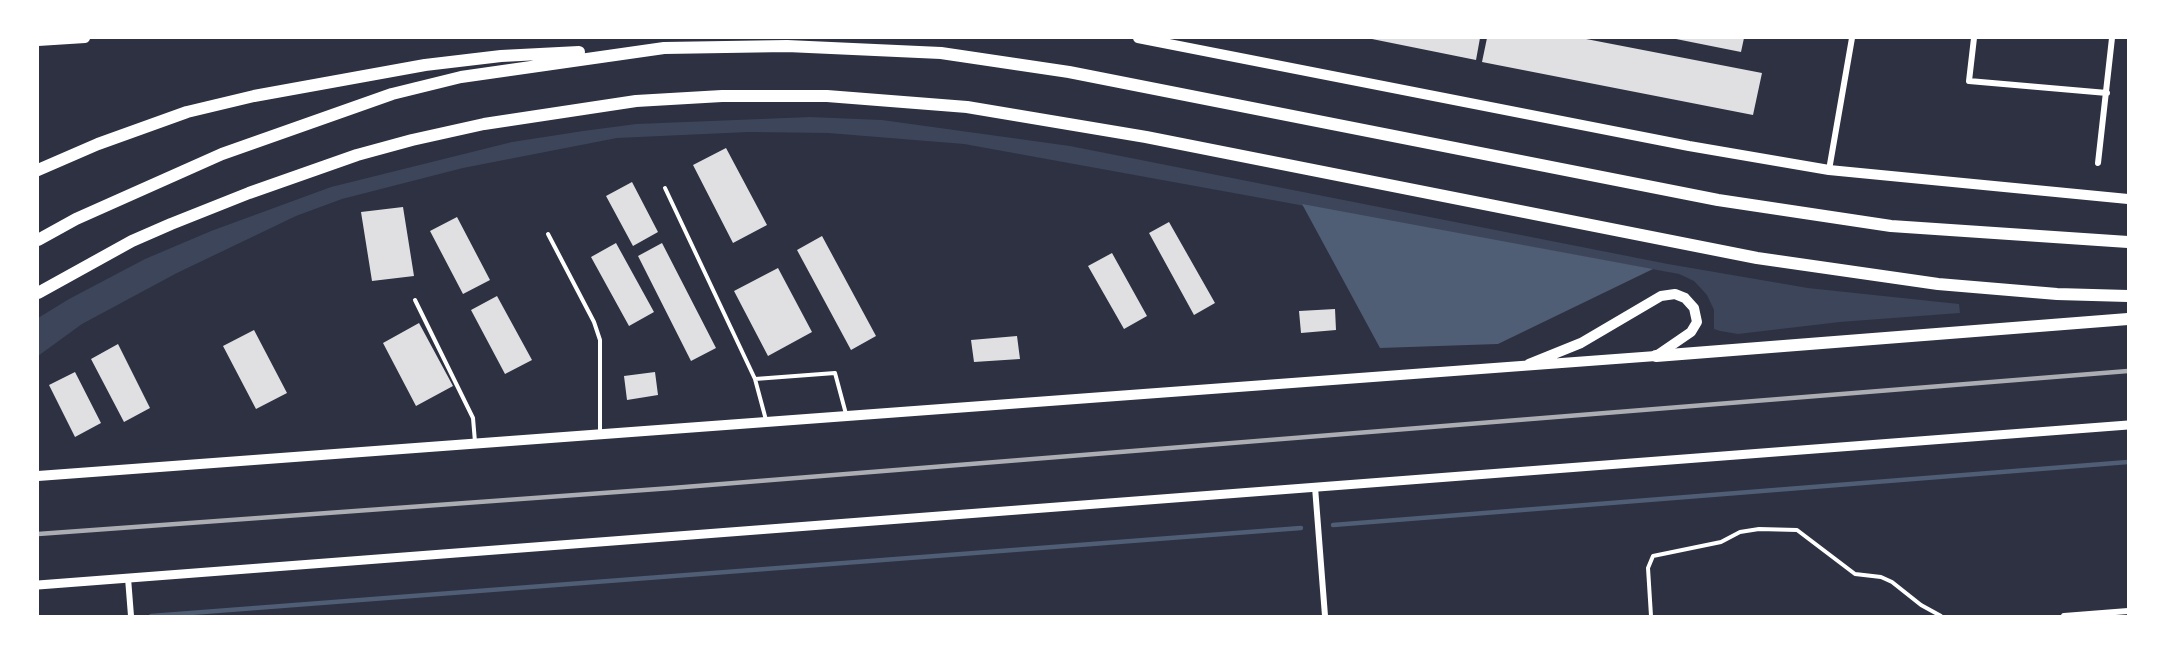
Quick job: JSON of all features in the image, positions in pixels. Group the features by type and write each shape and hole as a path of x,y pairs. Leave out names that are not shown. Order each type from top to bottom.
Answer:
{"highway":[{"path":"38,170 98,144 187,112 309,84 501,56 664,48 787,46 941,53 1080,74 1718,200 1891,226 2128,242"},
{"path":"38,240 76,219 222,154 392,94 461,77 664,48"},
{"path":"38,293 132,241 171,224 346,159 412,140 484,123 636,102 722,96 827,96 967,107 1146,137 1757,258 1938,284 2057,294 2128,296"},
{"path":"1656,356 2128,319"}],"main road":[{"path":"38,41 86,38"},
{"path":"1138,38 1689,146 1828,170 2128,200"},
{"path":"38,476 846,414 1656,356 1682,340 1697,322 1694,308 1684,298 1674,294 1660,296 1581,343 1529,364"}],"street":[{"path":"1828,170 1852,38"},
{"path":"1974,38 1969,81 2107,93"},
{"path":"2098,163 2112,38"},
{"path":"38,585 2128,425"},
{"path":"1315,487 1325,616"},
{"path":"128,578 131,616"},
{"path":"2064,616 2128,611"}],"lane":[{"path":"665,188 755,379 766,420"},
{"path":"548,234 594,322 600,340 600,433"},
{"path":"415,300 473,418 475,442"},
{"path":"755,379 835,372 846,414"},
{"path":"1651,616 1648,568 1653,556 1721,542 1740,532 1759,529 1797,530 1855,574 1881,577 1892,582 1921,605 1941,616"}],"shaded area":[{"path":"810,117 882,120 1070,146 1668,264 1808,288 1959,304 1960,313 1840,322 1738,334 1714,329 1714,310 1707,295 1694,281 1679,274 964,144 828,133 749,132 617,138 463,168 342,199 296,216 177,273 82,324 38,356 38,318 69,299 145,259 211,231 331,187 512,142 583,131 636,124"},
{"path":"1302,204 1653,269 1498,344 1380,348"}],"building":[{"path":"1367,38 1480,38 1476,60"},
{"path":"1487,38 1581,38 1762,73 1753,115 1482,62"},
{"path":"1671,38 1744,38 1741,52"},
{"path":"726,148 767,225 733,243 693,165"},
{"path":"632,182 658,232 633,246 606,196"},
{"path":"403,207 414,276 372,281 361,212"},
{"path":"457,217 490,280 463,294 430,231"},
{"path":"1169,222 1215,303 1194,315 1149,233"},
{"path":"822,236 876,336 851,350 797,250"},
{"path":"616,243 654,312 629,326 591,257"},
{"path":"662,243 716,348 691,361 638,256"},
{"path":"1112,253 1147,316 1124,329 1088,266"},
{"path":"778,268 812,332 768,356 734,291"},
{"path":"497,296 532,360 505,374 471,310"},
{"path":"1335,309 1336,330 1301,333 1299,311"},
{"path":"419,323 453,386 416,406 383,343"},
{"path":"254,330 287,393 256,409 223,346"},
{"path":"1017,336 1020,359 974,362 971,340"},
{"path":"118,344 150,408 124,422 91,359"},
{"path":"75,372 101,423 75,437 49,385"},
{"path":"655,372 658,395 627,400 624,376"}],"waterway":[{"path":"1333,525 2128,462"},
{"path":"151,616 1301,528"}],"railway":[{"path":"38,534 672,488 2128,371"}]}
